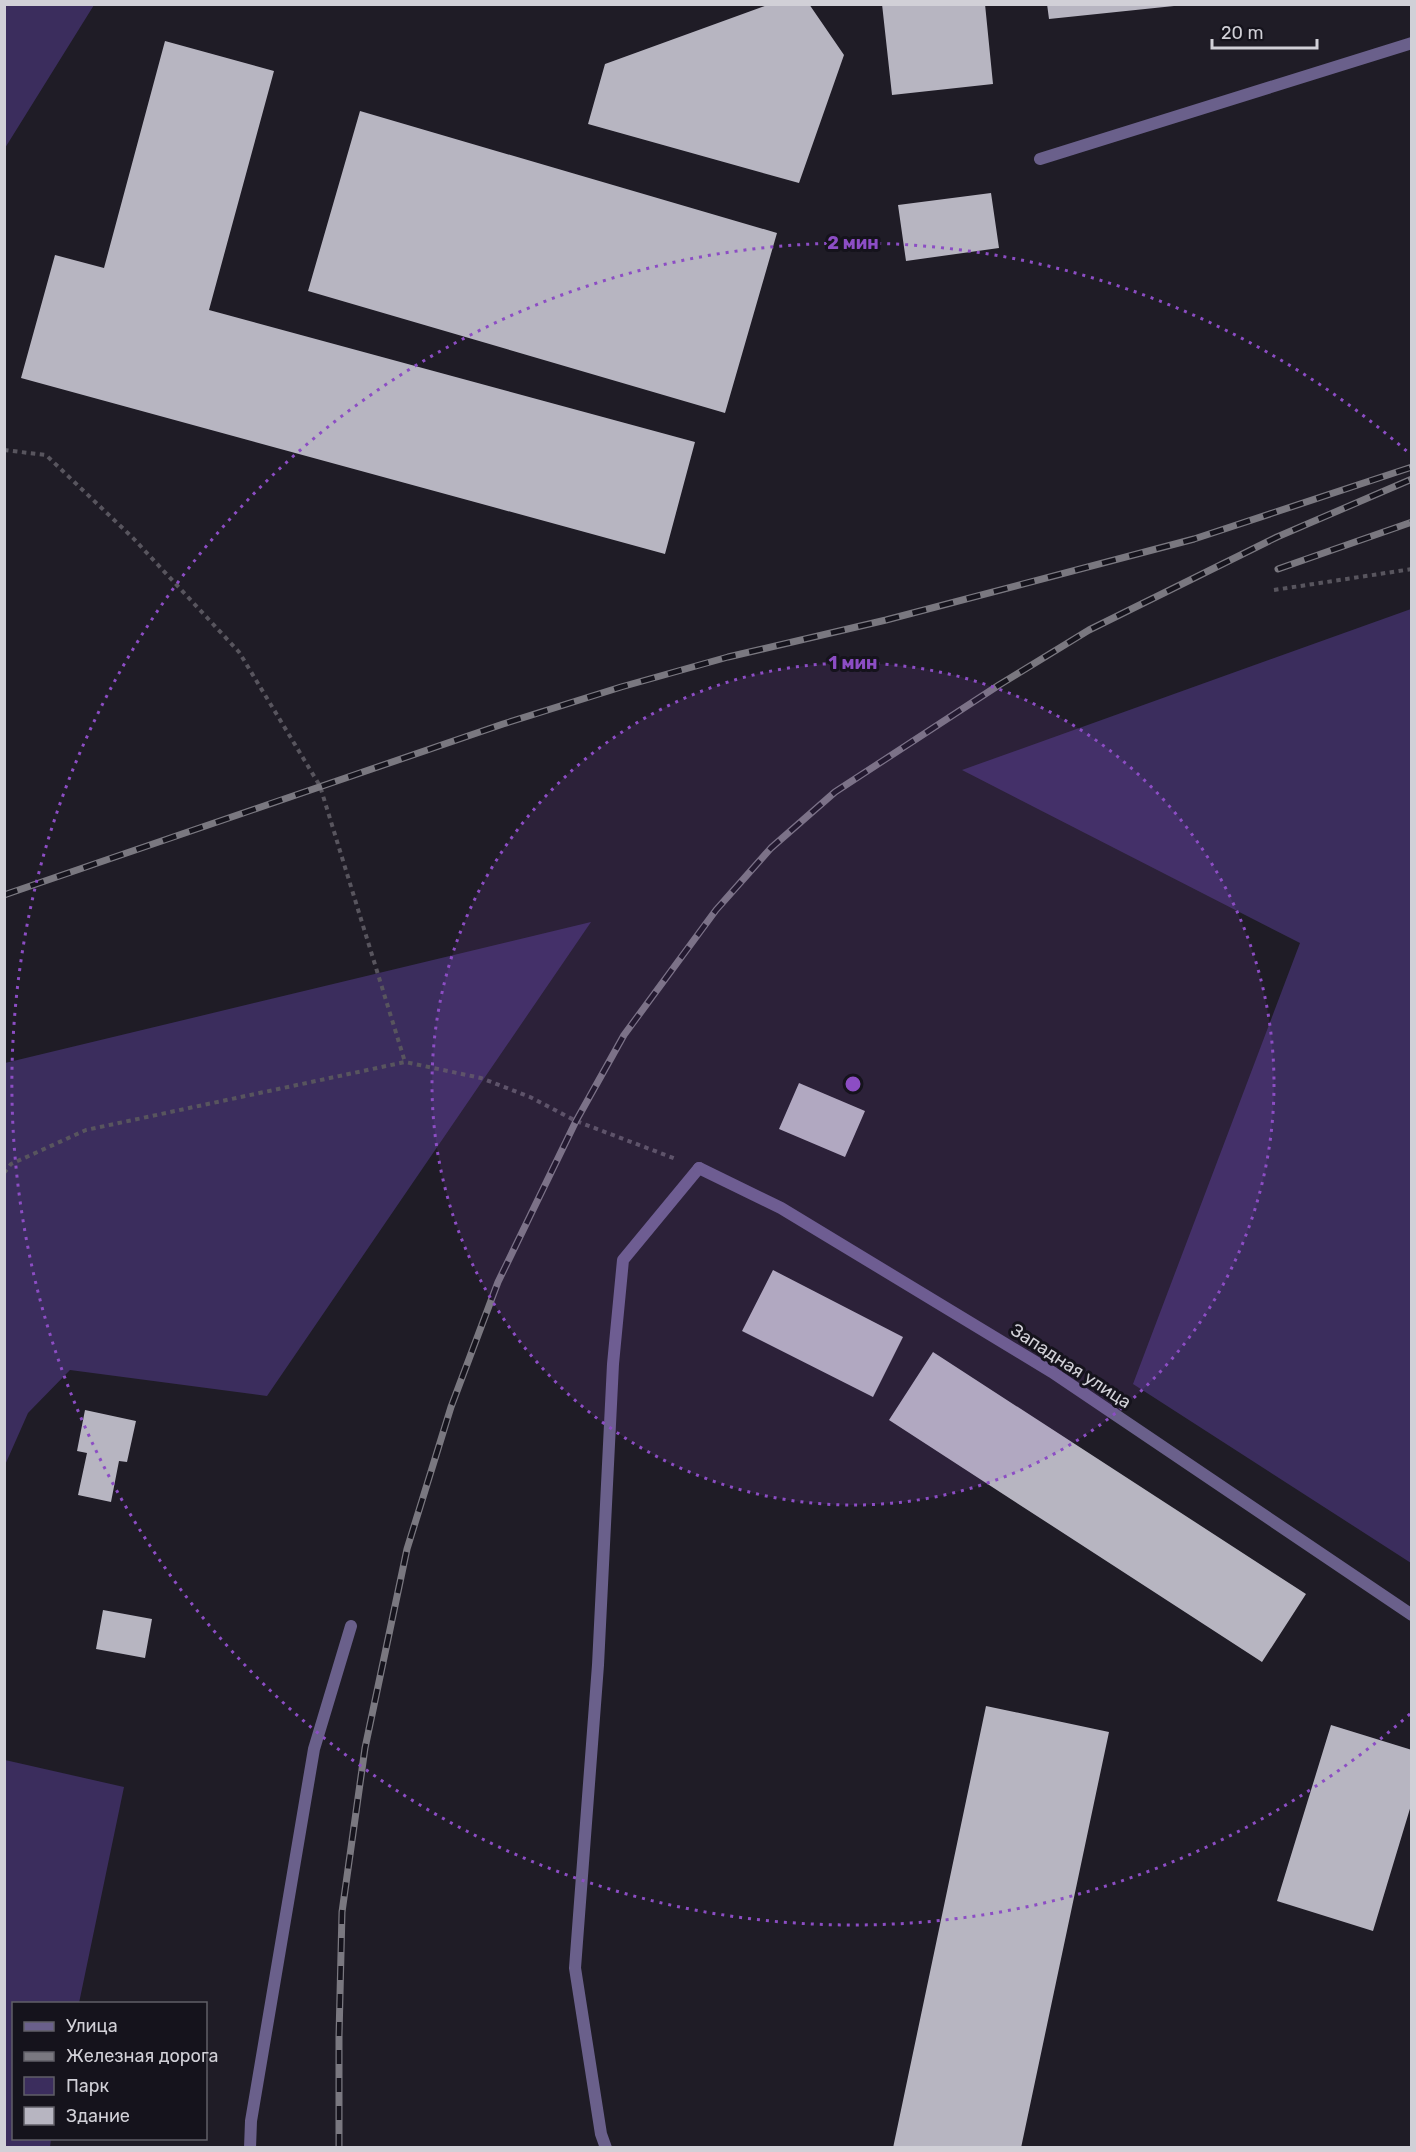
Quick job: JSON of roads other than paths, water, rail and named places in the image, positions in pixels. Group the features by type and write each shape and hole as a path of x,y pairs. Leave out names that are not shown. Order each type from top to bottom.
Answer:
{"street":[{"path":"1040,159 1412,43"},
{"name":"Западная улица","path":"606,2148 601,2134 575,1968 598,1665 613,1364 623,1260 699,1168 781,1208 1052,1372 1412,1615"},
{"path":"250,2148 251,2121 314,1749 351,1626"}],"railway":[{"path":"4,895 503,724 621,687 728,657 886,620 1194,539 1412,467"},
{"path":"339,2148 342,1912 365,1748 407,1549 451,1407 498,1282 576,1121 624,1035 716,910 771,848 835,792 999,685 1089,630 1277,537 1412,479"},
{"path":"1278,569 1412,522"}]}
